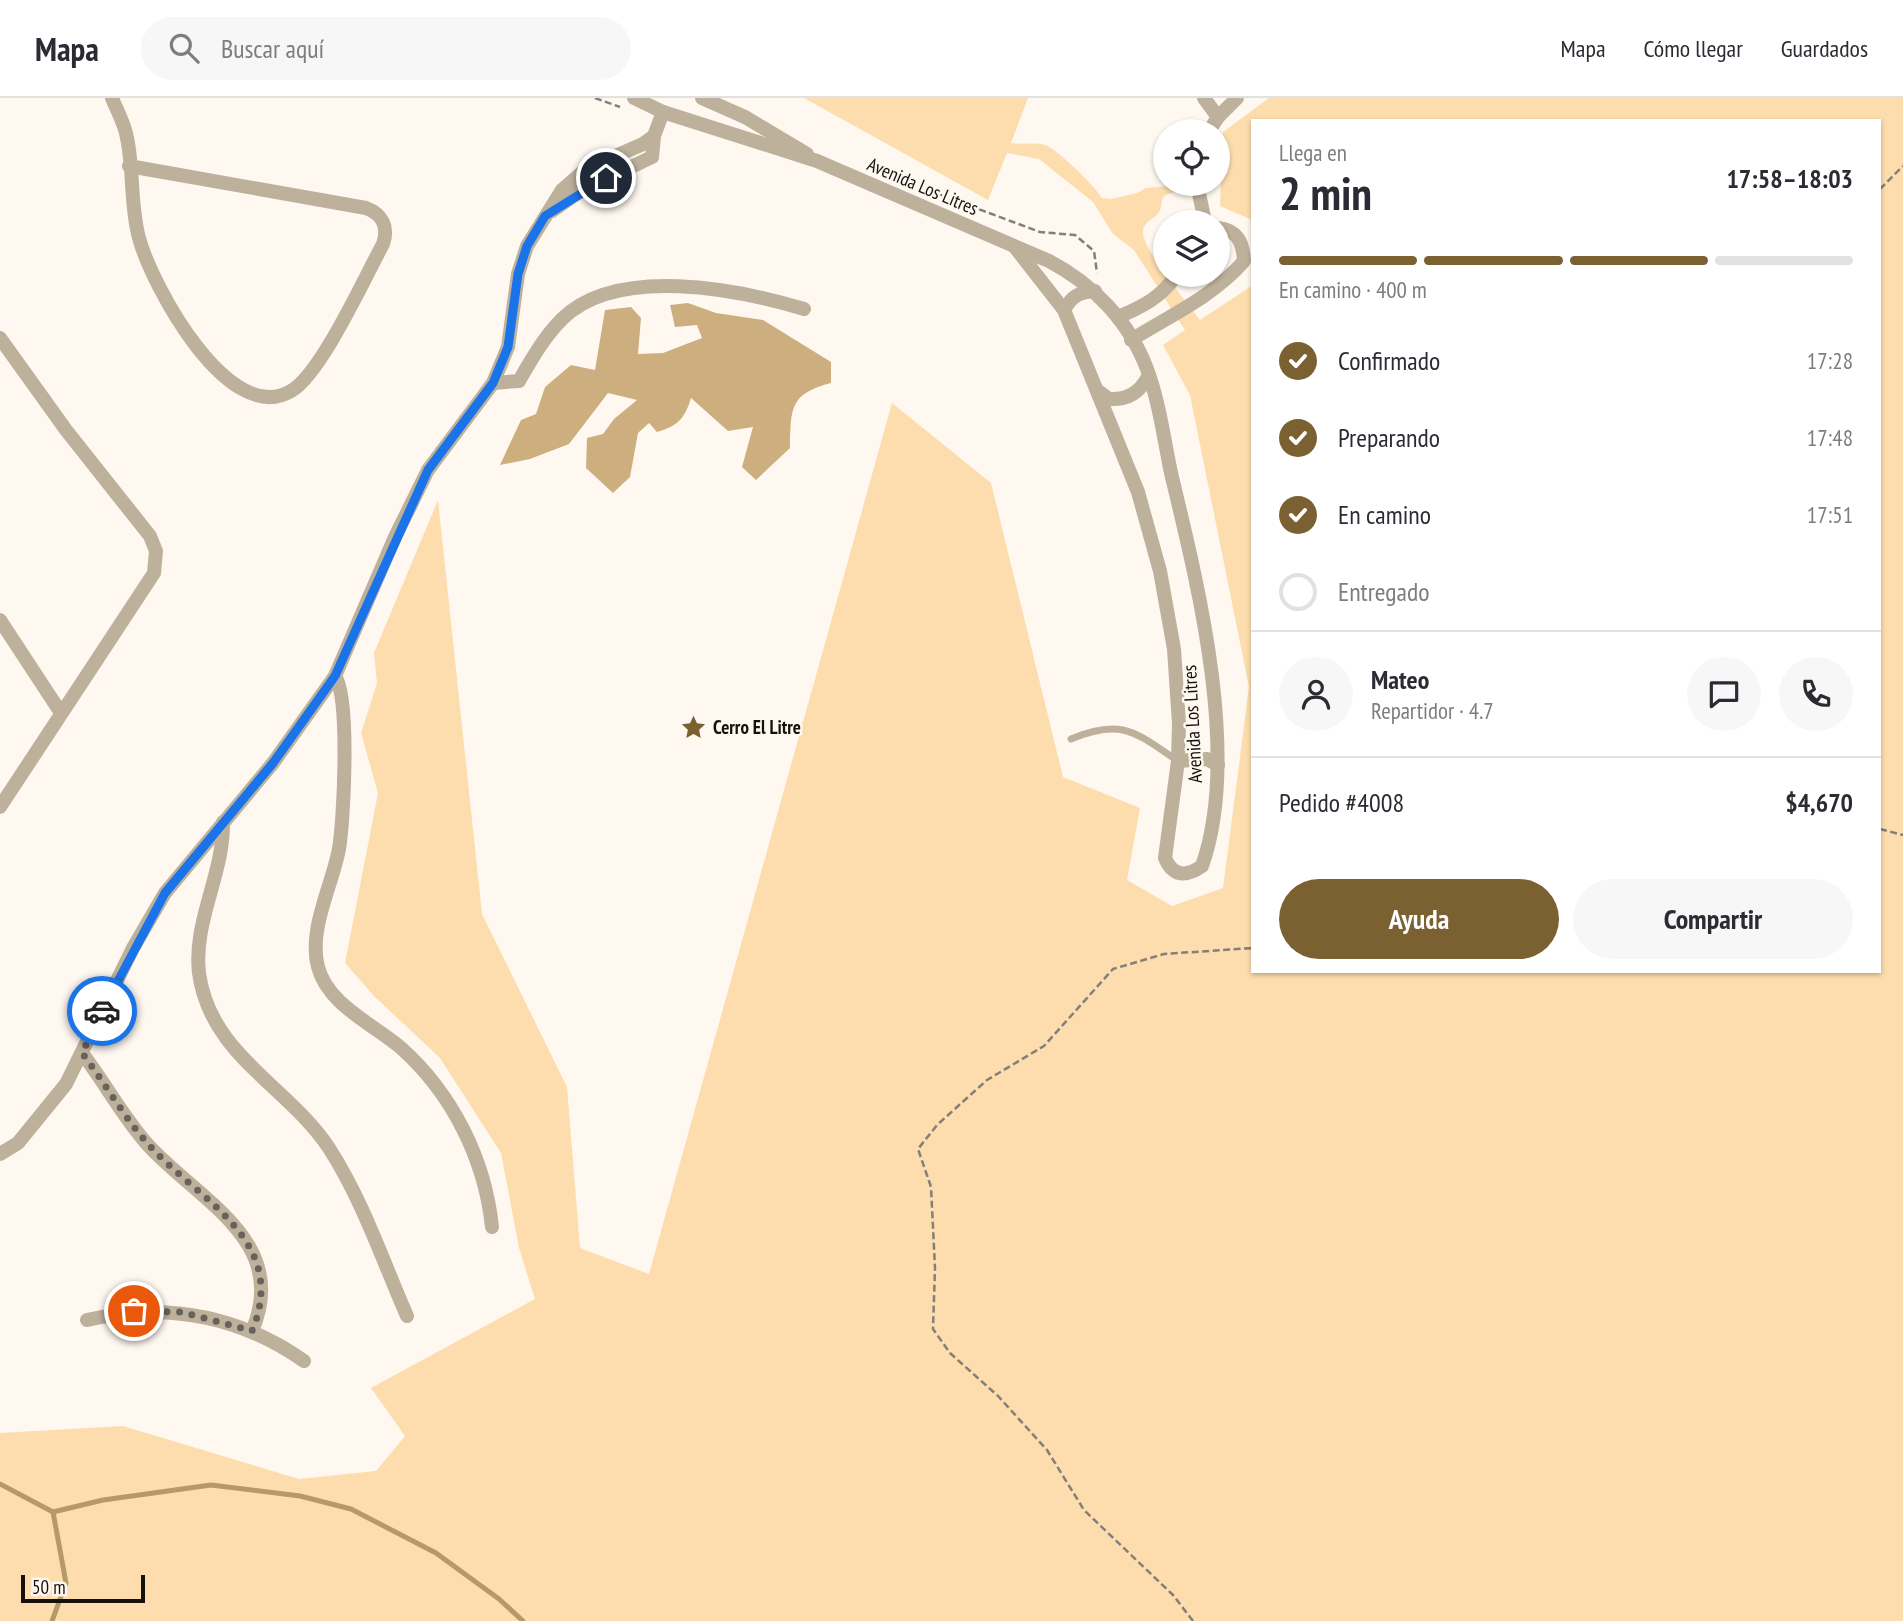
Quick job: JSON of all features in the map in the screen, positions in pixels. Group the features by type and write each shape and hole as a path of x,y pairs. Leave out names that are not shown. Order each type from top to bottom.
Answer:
{"street":[{"path":"112,98 127,138 129,166 138,236 153,279 176,320 207,358 253,396 271,400 293,391 314,366 383,244 386,230 380,216 366,208 129,166"},
{"name":"Avenida Los Litres","path":"634,98 663,112 817,160 1014,246 1076,275 1095,290 1118,317 1149,375 1183,521 1211,674 1218,765 1214,810 1202,866 1189,875 1178,874 1169,868 1165,858 1178,761 1174,649 1160,571 1138,492 1064,310 1014,246"},
{"name":"Avenida Los Litres","path":"702,98 760,125 817,160"},
{"path":"1204,98 1218,117 1237,98"},
{"path":"0,1154 18,1143 66,1084 133,948 165,893 273,763 335,676 428,470 493,383 508,347 518,274 527,246 545,216 562,190 586,170 643,144 654,136 663,112"},
{"path":"750,140 759,134 760,125"},
{"path":"1230,232 1243,245 1244,261 1230,278"},
{"path":"493,383 519,381 534,354 562,318 595,298 632,286 661,285 767,298 804,309"},
{"path":"1118,317 1141,308 1166,287"},
{"path":"1131,340 1217,287"},
{"path":"1064,310 1070,299 1081,292 1095,290"},
{"path":"0,338 66,430 150,536 156,551 154,573 0,807"},
{"path":"1096,389 1110,399 1131,397 1140,390 1149,375"},
{"path":"0,620 61,713"},
{"path":"335,676 340,683 343,705 342,795 339,847 316,937 319,971 340,1001 400,1048 442,1093 477,1159 489,1195 492,1227"},
{"path":"1178,761 1207,759 1218,765"},
{"path":"223,822 223,841 200,935 199,971 207,1006 219,1030 236,1052 327,1145 351,1183 376,1234 407,1316"},
{"path":"82,1053 149,1145 212,1202 248,1243 261,1281 260,1307 252,1331"},
{"path":"87,1320 158,1311 206,1316 252,1331 304,1361"}],"lane":[{"path":"1071,739 1094,729 1117,726 1133,731 1178,761"}],"path":[{"path":"1881,188 1903,166"},
{"path":"1881,830 1903,835"},
{"path":"1193,1621 1173,1595 1084,1510 1047,1450 998,1396 950,1353 933,1329 935,1268 930,1187 918,1149 937,1125 987,1080 1044,1046 1113,969 1164,954 1251,948"}],"shaded area":[{"path":"804,98 1028,98 1011,143 1041,144 1050,148 1075,168 1102,198 1111,199 1153,187 1153,196 1164,196 1160,210 1153,210 1153,218 1143,229 1145,241 1153,256 1153,280 1134,250 1113,234 1093,202 1039,159 1007,153 988,200"},
{"path":"1269,98 1903,98 1903,1621 0,1621 0,1433 123,1426 299,1479 376,1471 405,1436 371,1388 535,1299 519,1248 501,1153 440,1058 374,996 345,963 378,793 361,733 377,683 374,653 438,500 482,914 567,1087 580,1248 649,1274 892,403 991,483 1063,777 1140,808 1127,880 1172,906 1223,888 1249,687 1190,395 1163,345 1185,330 1158,287 1175,287 1200,320 1251,286 1251,973 1881,973 1881,119 1251,119 1251,221 1220,206 1220,196 1230,196 1230,127"},
{"path":"688,303 716,313 763,320 831,362 831,383 807,392 795,405 790,448 756,480 742,467 753,427 728,431 691,398 683,416 675,424 657,432 649,423 638,433 630,477 613,493 586,468 587,438 603,434 614,419 637,400 608,393 569,444 530,459 500,465 521,420 536,414 545,387 571,365 595,370 605,310 631,307 641,318 638,354 663,353 702,338 697,325 675,327 670,305"}],"waterway":[{"path":"0,1484 53,1512 66,1583 52,1621"},
{"path":"53,1512 103,1500 211,1485 300,1496 351,1509 436,1553 499,1599 523,1621"}],"way so far":[{"path":"102,1011 82,1053 149,1145 212,1202 248,1243 259,1268 261,1281 260,1307 252,1331 206,1316 182,1312 134,1311"}],"place":[{"name":"Cerro El Litre","path":"693,727"}],"route":[{"path":"102,1011 133,948 165,893 273,763 335,676 395,537 428,470 493,383 508,347 518,274 527,246 545,216 579,192 606,178"}]}
